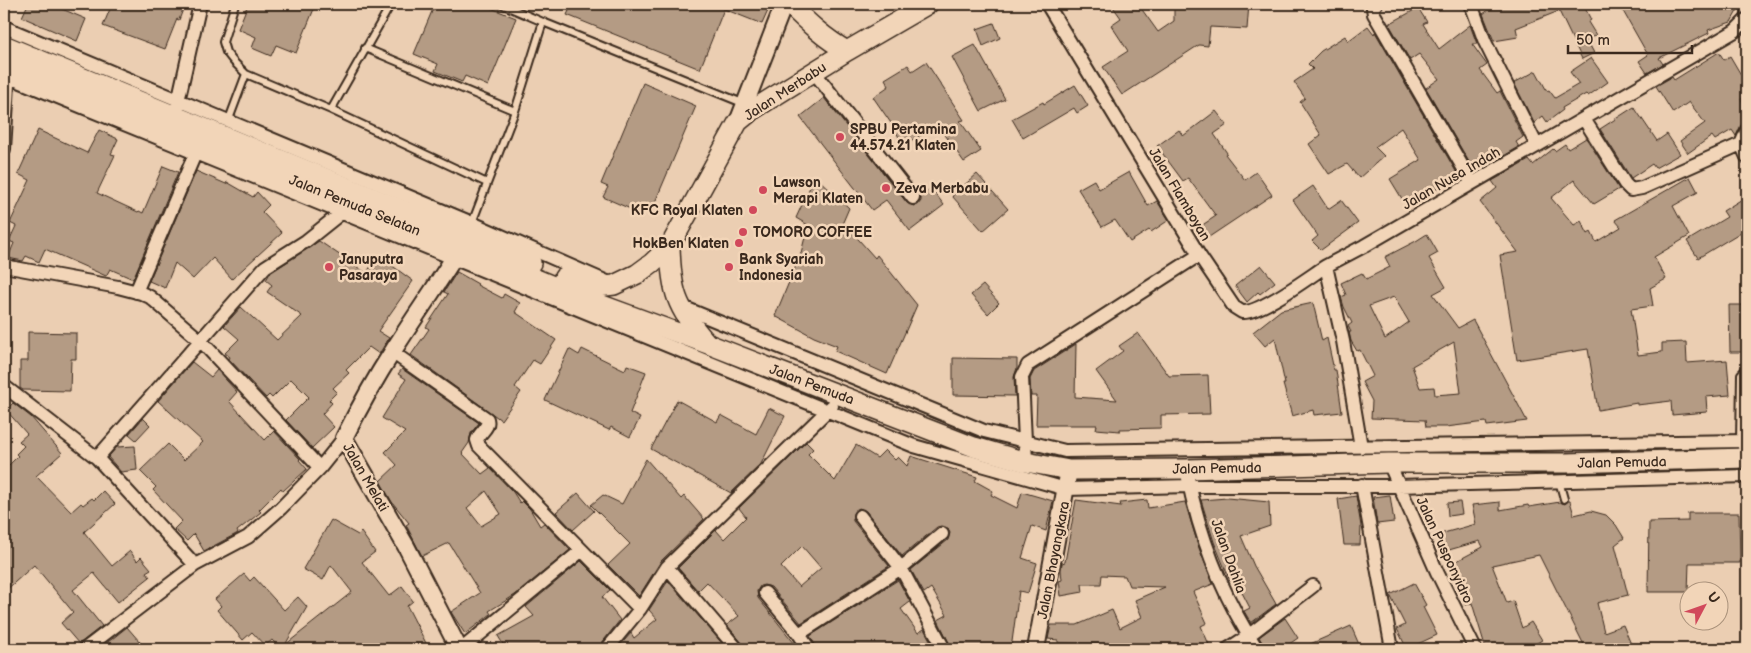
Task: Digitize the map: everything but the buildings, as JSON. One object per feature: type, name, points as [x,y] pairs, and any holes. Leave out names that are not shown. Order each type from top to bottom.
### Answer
[{"type":"main road","points":[[789,4],[815,30],[832,43],[848,51]]},
{"type":"main road","name":"Jalan Merbabu","points":[[670,246],[738,122],[754,109],[928,4]]},
{"type":"main road","name":"Jalan Pemuda Selatan","points":[[7,62],[174,115],[464,241],[580,297],[708,344]]},
{"type":"main road","name":"Jalan Pemuda Selatan","points":[[464,241],[582,285],[598,287],[614,285]]},
{"type":"main road","points":[[614,285],[637,274],[670,246]]},
{"type":"main road","points":[[670,246],[670,272],[680,306],[686,318],[708,344]]},
{"type":"main road","name":"Jalan Pemuda","points":[[708,344],[974,447],[1026,462],[1070,470],[1188,477],[1324,456],[1389,462],[1571,463],[1745,455]]},
{"type":"street","points":[[174,115],[200,4]]},
{"type":"street","points":[[738,122],[784,4]]},
{"type":"street","name":"Jalan Flamboyan","points":[[1047,4],[1199,255],[1234,307],[1246,312],[1255,310],[1291,290],[1326,266]]},
{"type":"street","points":[[1376,4],[1373,8],[1374,14],[1472,183]]},
{"type":"street","points":[[1471,4],[1485,42],[1537,146]]},
{"type":"street","name":"Jalan Nusa Indah","points":[[1326,266],[1584,119],[1747,22]]},
{"type":"street","points":[[4,27],[174,115],[464,241],[828,411],[914,446],[1066,489],[1188,477],[1398,486],[1559,481],[1745,455]]},
{"type":"street","points":[[4,149],[7,62],[195,154],[341,213],[464,241],[614,285]]},
{"type":"street","points":[[814,72],[913,198]]},
{"type":"street","points":[[1584,119],[1624,184],[1631,190],[1642,188],[1740,144],[1747,130]]},
{"type":"street","points":[[1740,144],[1747,157]]},
{"type":"street","points":[[136,292],[195,154]]},
{"type":"street","points":[[97,458],[264,267],[306,241],[341,213]]},
{"type":"street","name":"Jalan Melati","points":[[461,649],[406,546],[344,438],[392,352],[464,241]]},
{"type":"street","points":[[1026,462],[1022,377],[1028,365],[1199,255]]},
{"type":"street","points":[[4,266],[136,292],[150,297],[201,341],[320,468]]},
{"type":"street","points":[[1326,266],[1343,341],[1361,447]]},
{"type":"street","points":[[680,306],[984,431],[1065,451],[1324,456],[1361,447],[1570,444],[1745,455]]},
{"type":"street","points":[[392,352],[487,419],[487,426],[478,436],[477,440],[480,446],[640,609]]},
{"type":"street","points":[[4,386],[97,458],[195,565]]},
{"type":"street","points":[[606,649],[640,609],[668,567],[843,396]]},
{"type":"street","points":[[85,649],[195,565],[248,537],[281,508],[320,468],[344,438]]},
{"type":"street","points":[[1570,444],[1571,463]]},
{"type":"street","name":"Jalan Pusponyidro","points":[[1389,462],[1437,572],[1475,649]]},
{"type":"street","name":"Jalan Bhayangkara","points":[[1036,649],[1070,470]]},
{"type":"street","name":"Jalan Dahlia","points":[[1188,477],[1208,550],[1231,605],[1256,649]]},
{"type":"street","points":[[1362,485],[1392,649]]},
{"type":"street","points":[[860,516],[901,568],[944,649]]},
{"type":"street","points":[[799,634],[901,568],[942,534]]},
{"type":"street","points":[[461,649],[582,550]]},
{"type":"street","points":[[668,567],[737,649]]},
{"type":"street","points":[[1228,649],[1313,586]]},
{"type":"street","points":[[765,593],[809,649]]},
{"type":"lane","points":[[234,4],[222,42],[229,57],[246,74],[331,110],[487,184]]},
{"type":"lane","points":[[331,110],[391,4]]},
{"type":"lane","points":[[501,4],[745,104]]},
{"type":"lane","points":[[464,241],[515,111],[543,22]]},
{"type":"lane","points":[[365,48],[515,111]]},
{"type":"lane","points":[[223,135],[246,74]]},
{"type":"lane","points":[[1745,455],[1741,374],[1747,368]]},
{"type":"lane","points":[[1559,481],[1564,499]]},
{"type":"place","name":"SPBU Pertamina 44.574.21 Klaten","points":[[840,137]]},
{"type":"place","name":"Zeva Merbabu","points":[[886,188]]},
{"type":"place","name":"Lawson Merapi Klaten","points":[[763,190]]},
{"type":"place","name":"KFC Royal Klaten","points":[[753,210]]},
{"type":"place","name":"TOMORO COFFEE","points":[[743,232]]},
{"type":"place","name":"HokBen Klaten","points":[[739,243]]},
{"type":"place","name":"Januputra Pasaraya","points":[[329,267]]},
{"type":"place","name":"Bank Syariah Indonesia","points":[[729,267]]}]
